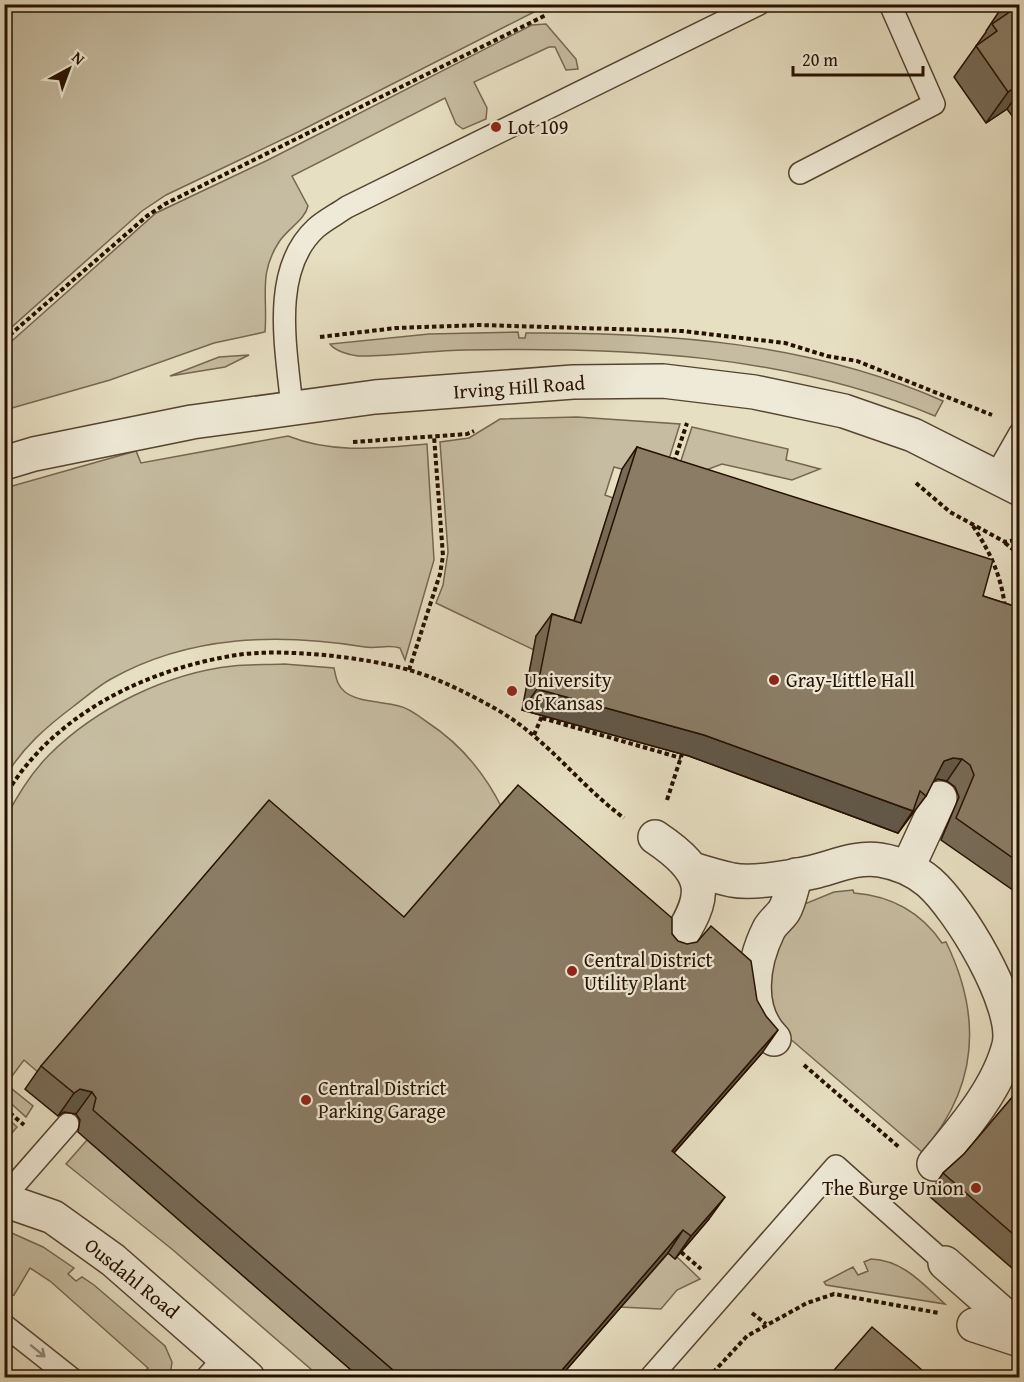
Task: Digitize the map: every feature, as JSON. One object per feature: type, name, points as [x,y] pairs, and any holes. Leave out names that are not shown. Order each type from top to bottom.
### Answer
[{"type":"street","name":"Irving Hill Road","points":[[4,463],[34,454],[192,422],[375,397],[561,383],[663,381],[754,392],[844,411],[913,435],[1008,482]]},
{"type":"street","points":[[908,867],[940,798]]},
{"type":"street","points":[[655,837],[678,853],[692,869],[700,890],[696,911],[673,948]]},
{"type":"street","points":[[692,869],[734,881],[796,875],[849,862],[878,859],[908,867],[928,881],[955,909],[1008,990],[1009,1015],[1014,1038],[990,1086],[958,1135],[934,1164]]},
{"type":"street","points":[[774,1039],[767,1032],[758,1013],[755,970],[758,952],[771,927],[784,910],[796,875]]},
{"type":"street","points":[[696,911],[744,880]]},
{"type":"street","name":"Ousdahl Road","points":[[4,1198],[53,1217],[113,1260],[226,1371]]},
{"type":"street","points":[[945,1263],[1020,1329]]},
{"type":"street","points":[[974,1325],[1020,1340]]},
{"type":"lane","points":[[292,408],[286,340],[287,280],[300,247],[316,227],[347,207],[759,4]]},
{"type":"lane","points":[[800,173],[934,104],[890,4]]},
{"type":"lane","points":[[1008,482],[1020,433]]},
{"type":"lane","points":[[4,1198],[68,1124]]},
{"type":"lane","points":[[650,1377],[836,1167],[945,1263]]},
{"type":"lane","points":[[4,1325],[71,1377]]},
{"type":"path","points":[[4,340],[112,245],[165,204],[546,15]]},
{"type":"path","points":[[679,418],[694,420]]},
{"type":"path","points":[[671,472],[688,419]]},
{"type":"path","points":[[347,443],[467,434],[476,430]]},
{"type":"path","points":[[409,670],[440,574],[443,556],[434,436]]},
{"type":"path","points":[[914,481],[950,512],[1005,542],[1020,555]]},
{"type":"path","points":[[972,524],[994,561],[1002,581],[1006,617]]},
{"type":"path","points":[[1005,542],[1020,539]]},
{"type":"path","points":[[4,798],[36,755],[74,720],[138,683],[182,667],[238,654],[291,654],[343,658],[409,670],[498,710],[548,746],[612,809],[655,837],[682,756],[542,716],[534,735]]},
{"type":"path","points":[[774,1039],[927,1172],[934,1164]]},
{"type":"path","points":[[681,1252],[704,1271]]},
{"type":"path","points":[[708,1377],[747,1336],[765,1324],[834,1294],[949,1315],[974,1325]]},
{"type":"path","points":[[756,1316],[765,1324]]},
{"type":"shaded area","points":[[5,5],[527,5],[534,12],[298,132],[166,195],[142,211],[5,333]]},
{"type":"shaded area","points":[[546,24],[576,59],[578,69],[566,70],[555,47],[549,47],[474,82],[487,108],[486,119],[463,129],[456,124],[445,98],[292,176],[308,206],[303,216],[279,242],[268,265],[265,286],[265,332],[214,343],[110,380],[5,410],[5,347],[156,213],[268,160],[532,25]]},
{"type":"shaded area","points":[[518,332],[519,338],[525,338],[526,333],[579,333],[685,339],[738,345],[842,366],[893,381],[943,401],[935,416],[879,395],[822,379],[764,367],[646,353],[527,349],[454,350],[358,356],[335,349],[330,344],[429,334]]},
{"type":"shaded area","points":[[249,355],[225,367],[170,376],[219,357]]},
{"type":"shaded area","points":[[577,417],[680,424],[669,459],[646,476],[614,467],[605,495],[613,498],[566,645],[536,636],[534,650],[436,603],[443,585],[448,552],[440,442],[469,438],[500,419]]},
{"type":"shaded area","points":[[692,427],[788,449],[786,460],[820,469],[792,480],[722,464],[674,482]]},
{"type":"shaded area","points":[[288,436],[322,445],[356,448],[427,444],[434,560],[405,660],[400,648],[395,647],[267,639],[235,641],[171,653],[141,664],[97,688],[36,738],[19,756],[5,777],[5,488],[136,451],[141,463]]},
{"type":"shaded area","points":[[284,664],[334,668],[340,687],[351,696],[399,706],[414,713],[461,749],[487,782],[502,808],[388,940],[39,1073],[24,1060],[6,1084],[33,1106],[26,1117],[5,1098],[5,819],[14,802],[49,755],[88,722],[110,708],[183,676],[239,665]]},
{"type":"shaded area","points":[[853,890],[854,893],[893,902],[915,914],[942,943],[946,942],[958,970],[966,998],[969,1052],[964,1077],[955,1103],[941,1128],[922,1152],[781,1031],[785,1026],[764,1007],[761,970],[802,905],[834,892]]},
{"type":"shaded area","points":[[5,1116],[17,1127],[5,1141]]},
{"type":"shaded area","points":[[87,1140],[360,1377],[320,1377],[173,1250],[66,1164]]},
{"type":"shaded area","points":[[5,1230],[43,1247],[74,1268],[68,1274],[76,1281],[82,1277],[94,1285],[165,1346],[172,1362],[170,1377],[140,1377],[148,1368],[50,1281],[30,1268],[14,1295],[5,1297]]},
{"type":"shaded area","points":[[668,1253],[675,1259],[677,1257],[700,1279],[677,1290],[661,1309],[620,1307]]},
{"type":"shaded area","points":[[871,1259],[882,1260],[903,1268],[945,1304],[826,1285],[824,1282],[853,1267],[858,1275],[868,1271],[864,1262]]},
{"type":"building","points":[[1011,4],[1020,4],[1020,84],[1008,92],[976,46],[997,31],[992,24],[1014,9]]},
{"type":"building","name":"Gray-Little Hall","points":[[637,447],[993,560],[983,596],[1020,608],[1020,863],[956,818],[974,775],[970,765],[962,759],[953,758],[944,761],[926,796],[920,791],[913,811],[704,735],[537,689],[552,614],[581,623]]},
{"type":"building","name":"Central District Parking Garage","points":[[518,785],[672,918],[672,934],[678,941],[687,944],[697,942],[711,926],[751,961],[757,1000],[766,1016],[778,1030],[672,1151],[725,1197],[691,1236],[683,1230],[556,1377],[401,1377],[93,1110],[96,1098],[92,1092],[80,1089],[74,1093],[41,1066],[269,800],[404,917]]},
{"type":"building","name":"The Burge Union","points":[[1020,1088],[1020,1240],[943,1173],[964,1154]]},
{"type":"building","points":[[872,1327],[930,1377],[828,1377]]},
{"type":"place","name":"Lot 109","points":[[496,127]]},
{"type":"place","name":"Gray-Little Hall","points":[[774,680]]},
{"type":"place","name":"University of Kansas","points":[[512,691]]},
{"type":"place","name":"Central District Utility Plant","points":[[572,971]]},
{"type":"place","name":"Central District Parking Garage","points":[[306,1100]]},
{"type":"place","name":"The Burge Union","points":[[976,1188]]}]
